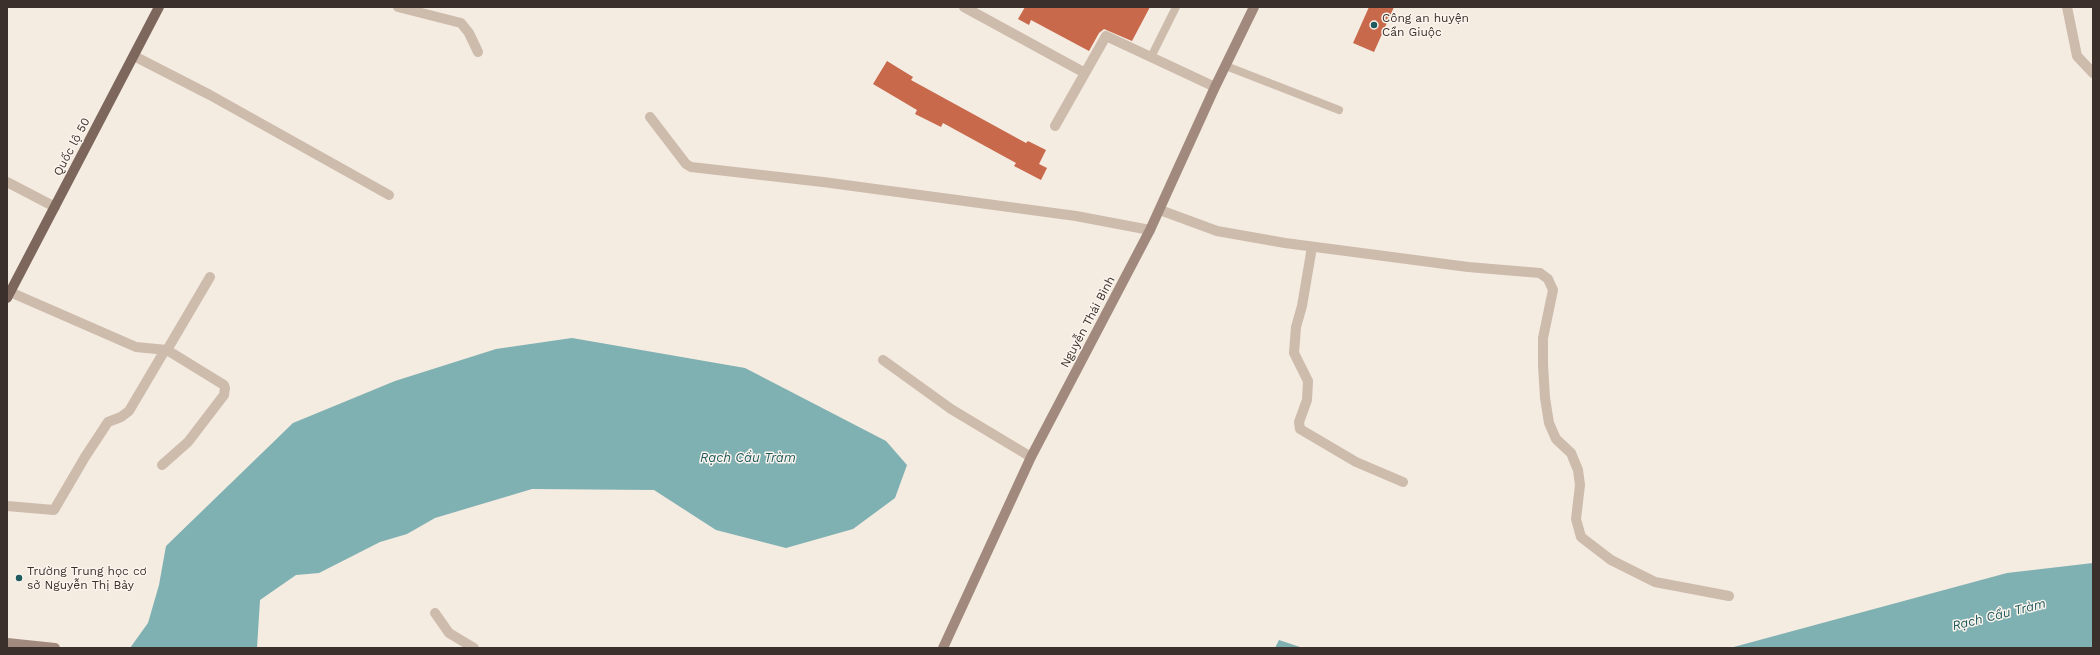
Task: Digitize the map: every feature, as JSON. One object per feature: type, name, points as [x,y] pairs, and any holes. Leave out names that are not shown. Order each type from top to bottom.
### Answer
[{"type":"main road","name":"Quốc lộ 50","points":[[9,295],[159,7]]},
{"type":"street","points":[[398,7],[461,23],[470,33],[478,52]]},
{"type":"street","points":[[964,7],[1085,73]]},
{"type":"street","name":"Nguyễn Thái Bình","points":[[945,647],[1031,457],[1160,210],[1215,87],[1254,7]]},
{"type":"street","points":[[2067,7],[2078,56],[2093,74]]},
{"type":"street","points":[[1055,126],[1106,36],[1215,87]]},
{"type":"street","points":[[134,56],[210,95],[389,194]]},
{"type":"street","points":[[650,117],[686,164],[691,167],[831,183],[1068,215],[1150,230]]},
{"type":"street","points":[[7,182],[55,207]]},
{"type":"street","points":[[1160,210],[1217,231],[1312,247],[1468,267],[1540,273],[1548,279],[1553,290],[1543,338],[1545,398],[1549,423],[1556,439],[1575,458],[1580,485],[1576,520],[1581,537],[1611,560],[1655,582],[1729,596]]},
{"type":"street","points":[[1312,247],[1302,306],[1296,327],[1294,353],[1308,380],[1307,400],[1299,422],[1300,429],[1356,462],[1403,482]]},
{"type":"street","points":[[7,506],[54,510],[85,457],[108,422],[121,417],[129,411],[210,277]]},
{"type":"street","points":[[9,295],[136,347],[166,350],[224,385],[224,395],[188,442],[162,465]]},
{"type":"street","points":[[883,360],[951,409],[1031,457]]},
{"type":"street","points":[[435,613],[449,633],[474,648]]},
{"type":"street","points":[[7,643],[55,648]]},
{"type":"lane","points":[[1151,57],[1176,7]]},
{"type":"lane","points":[[1226,66],[1339,110]]},
{"type":"water","name":"Rạch Cầu Tràm","points":[[572,338],[745,368],[886,441],[907,465],[895,498],[853,529],[786,548],[716,530],[654,490],[532,489],[435,518],[407,534],[380,542],[319,573],[296,575],[260,600],[257,648],[130,648],[148,623],[159,585],[166,546],[293,423],[395,381],[496,349]]},
{"type":"water","name":"Rạch Cầu Tràm","points":[[2093,563],[2093,648],[1730,648],[2007,573]]},
{"type":"water","points":[[1279,640],[1303,648],[1275,648]]},
{"type":"building","points":[[1025,7],[1150,7],[1132,41],[1104,29],[1099,33],[1089,51],[1031,20],[1029,25],[1018,19]]},
{"type":"building","name":"Công an huyện Cần Giuộc","points":[[1369,7],[1394,7],[1374,52],[1353,43]]},
{"type":"building","points":[[887,61],[913,77],[911,80],[1026,143],[1028,141],[1046,150],[1039,164],[1047,168],[1041,180],[1014,166],[1016,163],[943,123],[941,127],[915,114],[917,110],[873,84]]},
{"type":"place","name":"Công an huyện Cần Giuộc","points":[[1374,25]]},
{"type":"place","name":"Trường Trung học cơ sở Nguyễn Thị Bảy","points":[[19,578]]}]
